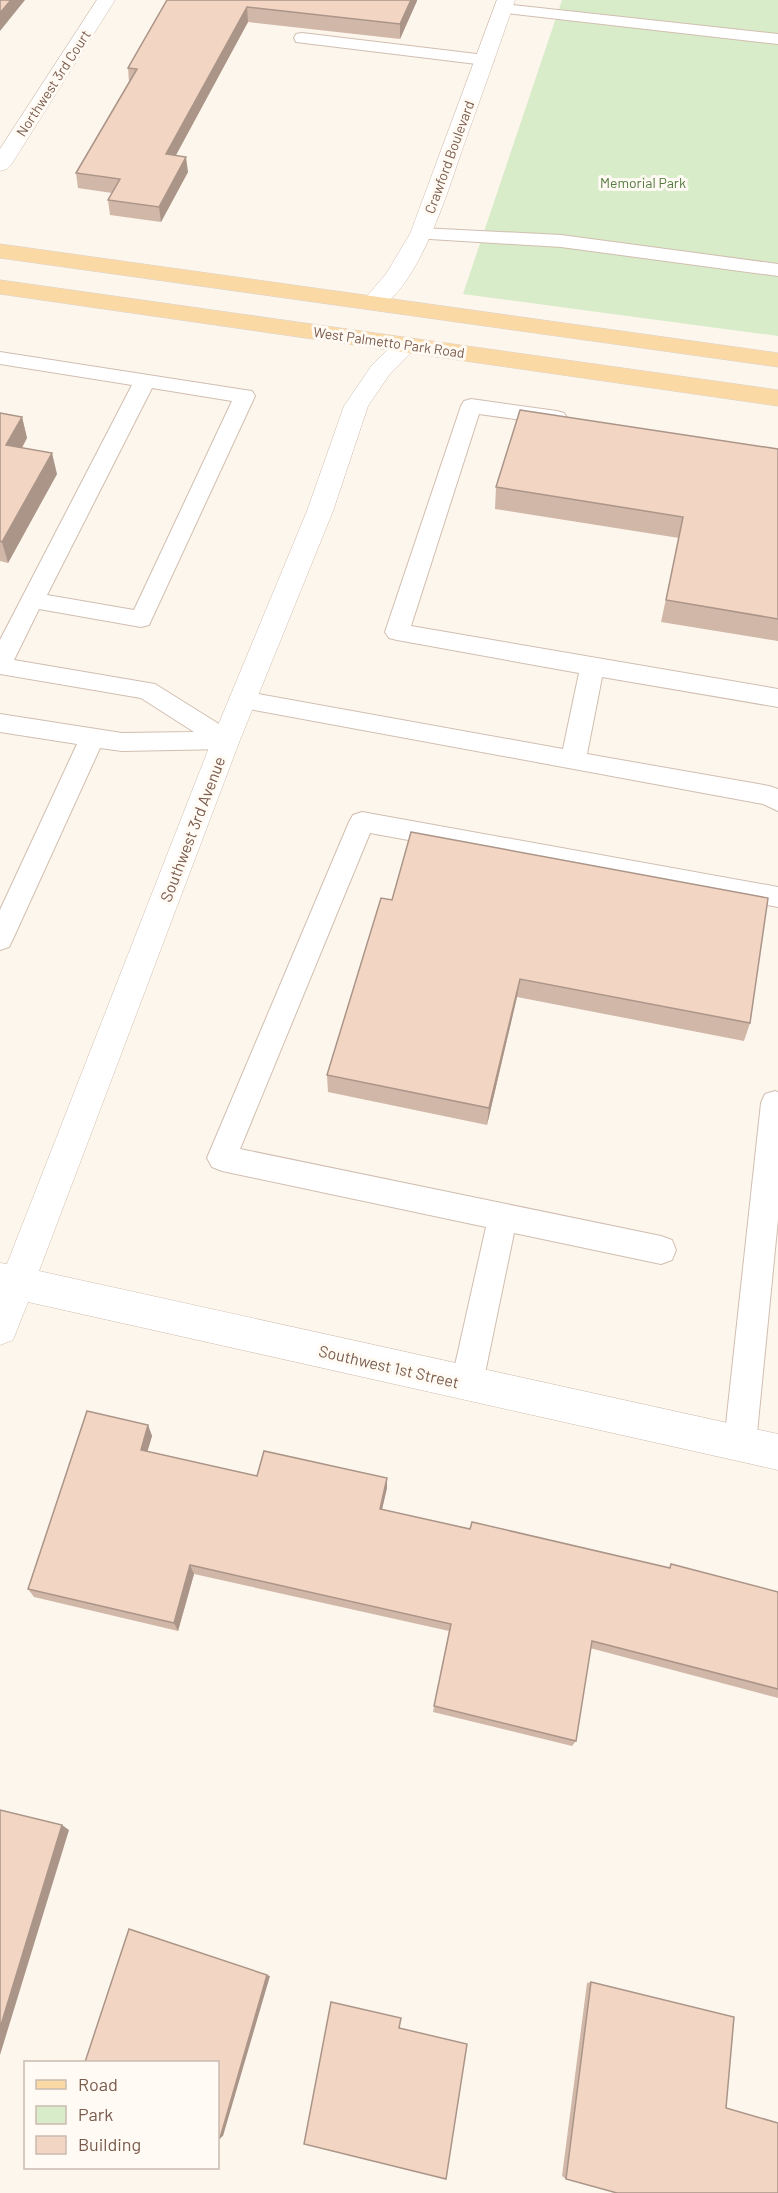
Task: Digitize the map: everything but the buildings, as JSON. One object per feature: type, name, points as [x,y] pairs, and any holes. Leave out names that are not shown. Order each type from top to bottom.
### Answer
[{"type":"main road","points":[[0,251],[778,360]]},
{"type":"main road","name":"West Palmetto Park Road","points":[[0,287],[778,398]]},
{"type":"main road","points":[[230,319],[339,314],[372,303]]},
{"type":"main road","points":[[406,345],[436,333],[519,324]]},
{"type":"street","name":"Northwest 3rd Court","points":[[0,165],[6,146],[106,0]]},
{"type":"street","name":"Crawford Boulevard","points":[[372,303],[385,292],[403,268],[421,234],[505,5]]},
{"type":"street","name":"Southwest 3rd Avenue","points":[[0,1328],[9,1281],[320,511],[356,406],[380,370],[406,345]]},
{"type":"street","name":"Southwest 1st Street","points":[[9,1281],[778,1452]]},
{"type":"lane","points":[[593,19],[599,0]]},
{"type":"lane","points":[[505,5],[593,19],[778,39]]},
{"type":"lane","points":[[302,38],[484,60]]},
{"type":"lane","points":[[421,234],[561,241],[778,270]]},
{"type":"lane","points":[[0,358],[245,396],[141,619],[31,600]]},
{"type":"lane","points":[[145,381],[0,664],[147,690],[226,740]]},
{"type":"lane","points":[[577,421],[471,406],[397,632],[778,698]]},
{"type":"lane","points":[[573,761],[592,667]]},
{"type":"lane","points":[[242,700],[768,796],[778,801]]},
{"type":"lane","points":[[0,723],[122,742],[226,740]]},
{"type":"lane","points":[[0,939],[93,737]]},
{"type":"lane","points":[[661,1250],[222,1158],[362,822],[778,897]]},
{"type":"lane","points":[[740,1443],[767,1287],[775,1102]]},
{"type":"lane","points":[[466,1383],[503,1216]]},
{"type":"green space","name":"Memorial Park","points":[[562,0],[778,0],[778,336],[463,294]]}]
